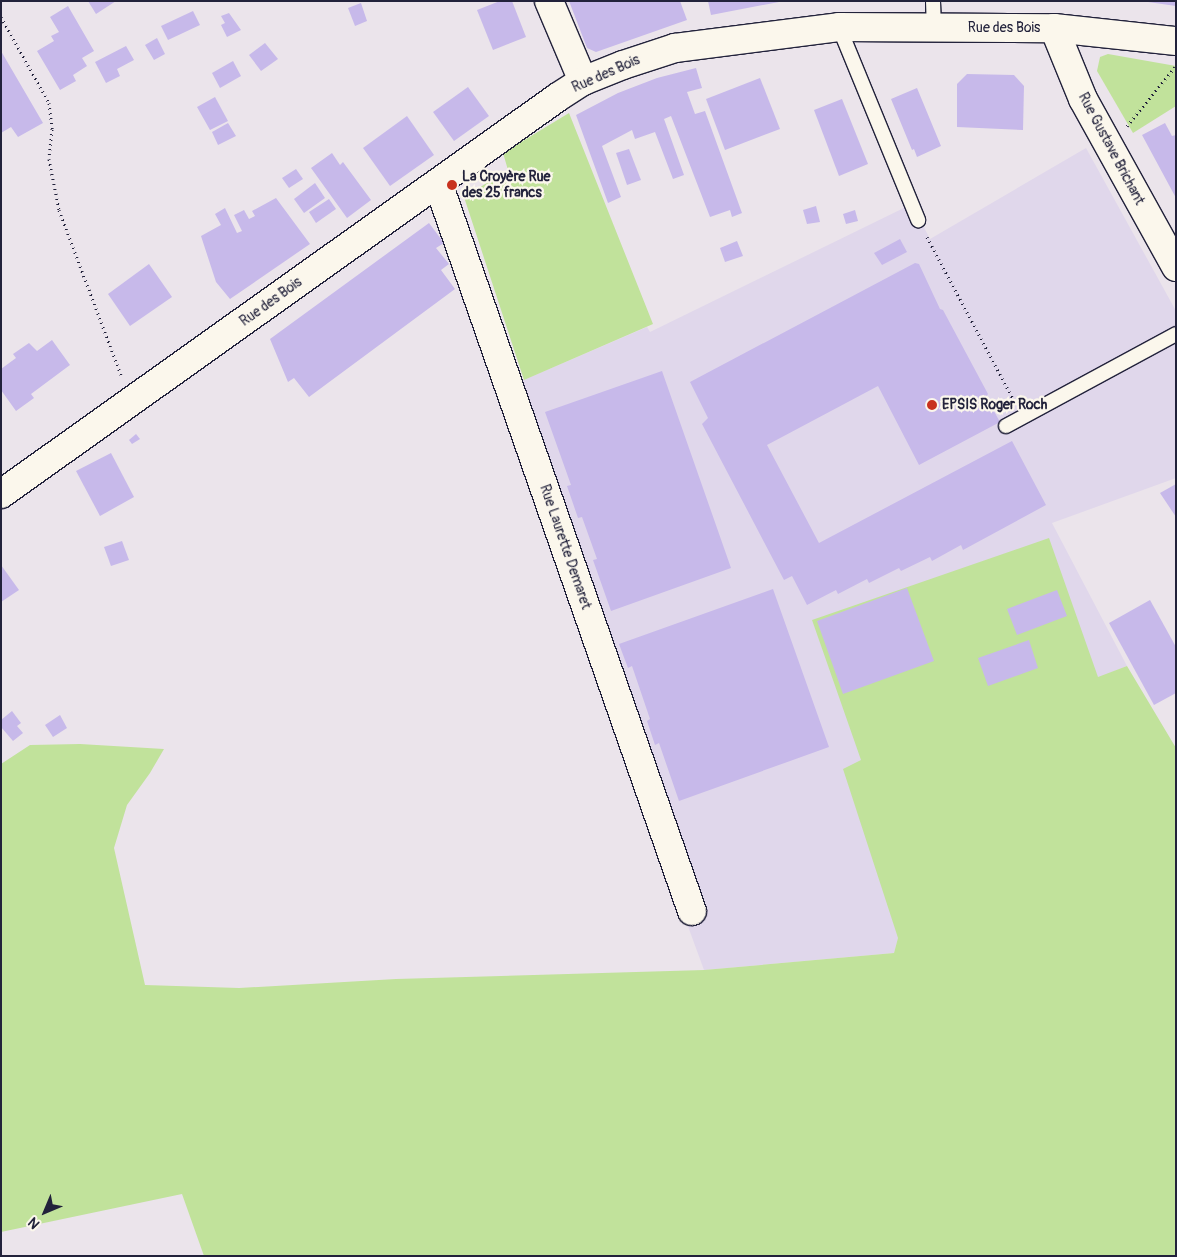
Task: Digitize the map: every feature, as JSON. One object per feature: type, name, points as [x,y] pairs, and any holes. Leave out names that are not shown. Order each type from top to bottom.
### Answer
[{"type":"street","points":[[549,1],[583,81]]},
{"type":"street","name":"Rue des Bois","points":[[1,494],[583,81],[649,55],[675,48],[933,14],[1176,41]]},
{"type":"street","name":"Rue Gustave Brichant","points":[[1054,28],[1083,98],[1176,267]]},
{"type":"street","name":"Rue Laurette Demaret","points":[[438,183],[692,912]]},
{"type":"lane","points":[[839,27],[918,220]]},
{"type":"lane","points":[[1006,426],[1176,334]]},
{"type":"path","points":[[1,17],[49,103],[52,129],[49,159],[58,210],[131,402]]},
{"type":"path","points":[[1110,148],[1176,66]]},
{"type":"path","points":[[918,220],[1023,417]]},
{"type":"shaded area","points":[[1086,148],[1176,311],[1176,478],[1052,523],[1127,666],[1098,678],[898,939],[894,953],[704,970],[682,910],[519,382],[647,327],[650,332],[912,204],[930,239]]},
{"type":"green space","points":[[1108,54],[1176,66],[1176,106],[1133,133],[1097,71],[1100,57]]},
{"type":"green space","points":[[569,113],[653,324],[524,380],[464,197],[508,170],[503,153]]},
{"type":"green space","points":[[1049,538],[1098,677],[1127,666],[1176,748],[1176,1256],[204,1256],[182,1194],[1,1232],[1,764],[30,745],[80,744],[164,749],[150,773],[127,805],[114,848],[145,985],[239,988],[396,979],[704,970],[894,953],[898,938],[843,769],[861,760],[812,620]]},
{"type":"building","points":[[88,1],[116,1],[96,14]]},
{"type":"building","points":[[500,1],[512,1],[526,37],[493,50],[477,10]]},
{"type":"building","points":[[569,1],[680,1],[687,20],[596,52],[587,48]]},
{"type":"building","points":[[708,1],[778,1],[779,2],[711,15]]},
{"type":"building","points":[[1176,1],[1176,6],[1148,2]]},
{"type":"building","points":[[361,3],[367,21],[355,26],[348,8]]},
{"type":"building","points":[[68,6],[94,51],[82,58],[87,66],[73,75],[76,81],[60,90],[37,51],[54,41],[51,36],[59,32],[50,17]]},
{"type":"building","points":[[193,11],[200,25],[168,40],[161,26]]},
{"type":"building","points":[[229,13],[241,30],[227,37],[221,25],[225,23],[221,16]]},
{"type":"building","points":[[157,38],[165,54],[154,60],[145,45]]},
{"type":"building","points":[[265,43],[278,59],[261,71],[249,55]]},
{"type":"building","points":[[126,46],[134,60],[117,69],[120,76],[106,83],[95,62]]},
{"type":"building","points":[[1,51],[43,123],[18,137],[11,127],[1,133]]},
{"type":"building","points":[[233,61],[241,76],[220,88],[212,73]]},
{"type":"building","points":[[696,68],[702,88],[687,92],[695,114],[705,111],[742,213],[732,217],[730,210],[710,217],[671,116],[664,119],[684,175],[673,179],[655,132],[635,139],[632,130],[602,146],[621,197],[608,203],[576,115],[618,93],[657,78]]},
{"type":"building","points":[[967,74],[1014,75],[1024,86],[1023,130],[957,127],[957,84]]},
{"type":"building","points":[[760,78],[780,129],[725,150],[706,99]]},
{"type":"building","points":[[468,87],[489,116],[454,141],[433,112]]},
{"type":"building","points":[[917,88],[941,146],[917,157],[914,149],[912,150],[891,99]]},
{"type":"building","points":[[215,97],[228,121],[210,130],[197,107]]},
{"type":"building","points":[[842,99],[868,164],[839,176],[814,110]]},
{"type":"building","points":[[407,116],[434,155],[390,186],[363,148]]},
{"type":"building","points":[[228,123],[236,136],[218,145],[212,132]]},
{"type":"building","points":[[1165,123],[1172,136],[1176,135],[1176,198],[1142,135]]},
{"type":"building","points":[[629,149],[641,180],[627,185],[616,153]]},
{"type":"building","points":[[332,153],[340,165],[343,162],[371,200],[347,218],[311,168]]},
{"type":"building","points":[[296,169],[303,179],[289,188],[282,178]]},
{"type":"building","points":[[315,183],[325,198],[304,213],[294,199]]},
{"type":"building","points":[[276,198],[310,244],[230,299],[216,282],[201,236],[221,225],[215,214],[225,208],[237,233],[242,231],[234,215],[244,210],[249,219],[255,216],[252,211]]},
{"type":"building","points":[[329,199],[336,209],[316,223],[309,212]]},
{"type":"building","points":[[816,206],[820,222],[807,224],[803,210]]},
{"type":"building","points":[[855,210],[858,221],[846,224],[843,214]]},
{"type":"building","points":[[429,223],[444,243],[436,248],[449,264],[441,270],[455,289],[309,397],[294,378],[288,382],[270,339]]},
{"type":"building","points":[[900,239],[907,252],[882,265],[874,253]]},
{"type":"building","points":[[737,241],[743,256],[725,262],[720,248]]},
{"type":"building","points":[[915,263],[919,264],[940,309],[943,310],[988,394],[986,397],[1000,422],[919,465],[878,386],[767,445],[819,543],[1012,441],[1046,505],[963,550],[961,545],[932,561],[930,557],[901,571],[899,568],[869,583],[867,579],[838,594],[836,590],[807,605],[792,576],[784,580],[702,424],[708,418],[690,382]]},
{"type":"building","points":[[149,264],[172,297],[130,326],[108,294]]},
{"type":"building","points":[[52,340],[70,365],[31,394],[34,398],[16,411],[1,390],[1,369],[16,358],[13,354],[29,343],[37,351]]},
{"type":"building","points":[[662,371],[731,568],[611,611],[593,560],[597,559],[582,517],[578,518],[567,486],[571,485],[545,412]]},
{"type":"building","points":[[136,434],[140,439],[132,444],[129,440]]},
{"type":"building","points":[[111,453],[134,497],[100,516],[76,471]]},
{"type":"building","points":[[1176,484],[1176,517],[1160,493]]},
{"type":"building","points":[[122,541],[129,560],[111,566],[104,547]]},
{"type":"building","points":[[1,565],[19,590],[1,602]]},
{"type":"building","points":[[907,588],[934,661],[843,694],[817,621]]},
{"type":"building","points":[[773,589],[829,747],[679,801],[659,743],[655,745],[647,721],[650,719],[632,666],[628,668],[619,644]]},
{"type":"building","points":[[1057,590],[1067,616],[1017,635],[1007,609]]},
{"type":"building","points":[[1150,600],[1176,647],[1176,693],[1154,705],[1109,623]]},
{"type":"building","points":[[1029,640],[1038,668],[988,686],[978,658]]},
{"type":"building","points":[[12,711],[21,723],[17,726],[23,733],[13,741],[1,727],[1,720]]},
{"type":"building","points":[[60,715],[67,728],[53,737],[45,725]]},
{"type":"place","name":"La Croyère Rue des 25 francs","points":[[452,185]]},
{"type":"place","name":"EPSIS Roger Roch","points":[[932,405]]}]
